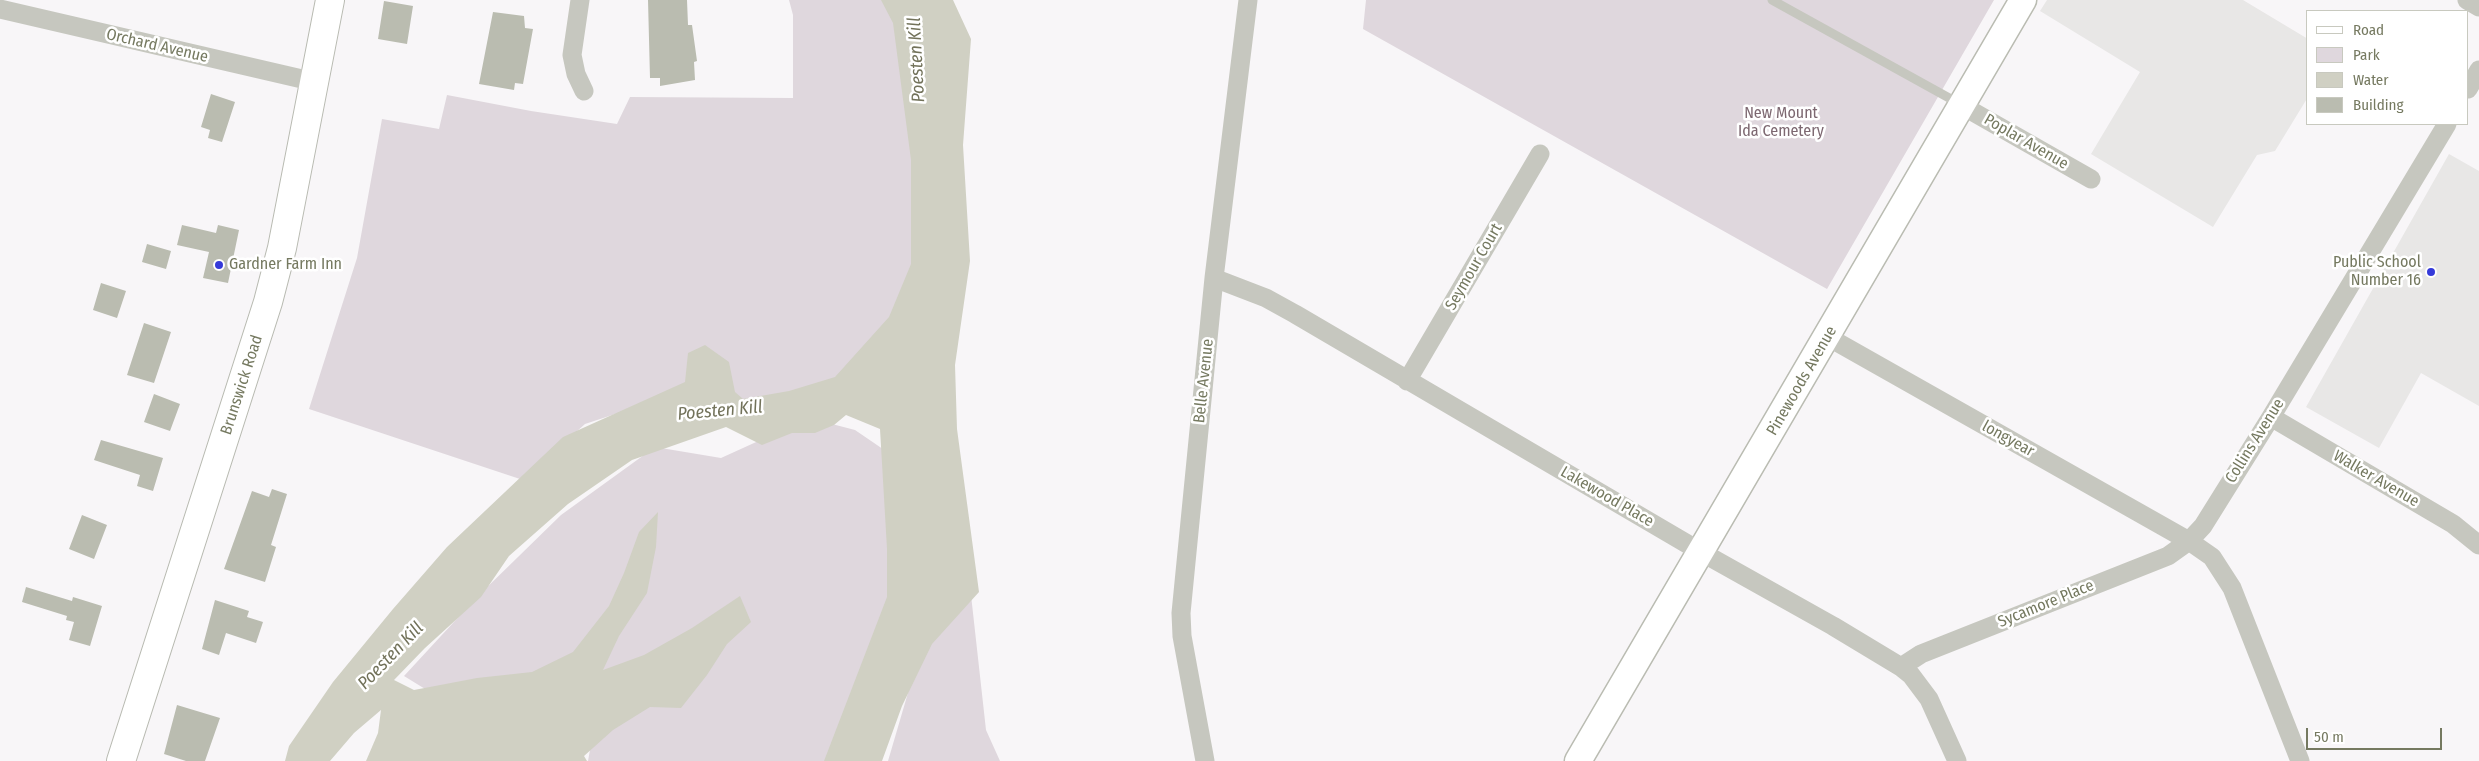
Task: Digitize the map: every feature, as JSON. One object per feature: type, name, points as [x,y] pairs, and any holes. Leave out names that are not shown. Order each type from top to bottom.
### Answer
[{"type":"main road","name":"Brunswick Road","points":[[121,761],[268,302],[282,248],[330,0]]},
{"type":"street","points":[[580,0],[572,55],[576,74],[584,91]]},
{"type":"street","name":"Belle Avenue","points":[[1205,761],[1182,636],[1181,614],[1214,278],[1248,0]]},
{"type":"street","name":"Pinewoods Avenue","points":[[1578,761],[1828,337],[2023,0]]},
{"type":"street","points":[[2467,0],[2479,7]]},
{"type":"street","name":"Orchard Avenue","points":[[0,9],[315,82]]},
{"type":"street","points":[[2469,86],[2479,70]]},
{"type":"street","name":"Poplar Avenue","points":[[1961,105],[2092,179]]},
{"type":"street","name":"Collins Avenue","points":[[2189,541],[2203,526],[2271,417],[2446,125]]},
{"type":"street","name":"Seymour Court","points":[[1407,381],[1540,154]]},
{"type":"street","name":"Lakewood Place","points":[[1214,278],[1266,298],[1295,314],[1700,552],[1834,626],[1901,667],[1911,675],[1929,699],[1957,761]]},
{"type":"street","name":"longyear","points":[[1828,337],[2189,541]]},
{"type":"street","name":"Walker Avenue","points":[[2271,417],[2453,524],[2479,545]]},
{"type":"street","points":[[2189,541],[2212,556],[2232,588],[2300,761]]},
{"type":"street","name":"Sycamore Place","points":[[1901,667],[1921,654],[2168,556],[2189,541]]},
{"type":"lane","points":[[1772,0],[1961,105]]},
{"type":"shaded area","points":[[2047,0],[2243,0],[2306,38],[2306,100],[2275,151],[2257,155],[2213,227],[2091,154],[2140,72],[2040,11]]},
{"type":"shaded area","name":"Public School Number 16","points":[[2449,154],[2479,171],[2479,406],[2421,373],[2379,448],[2306,407]]},
{"type":"green space","points":[[789,0],[886,0],[899,32],[917,149],[915,263],[895,321],[839,382],[743,403],[685,391],[585,424],[523,480],[309,409],[357,258],[382,119],[439,129],[447,95],[531,111],[617,124],[630,97],[793,98],[793,15]]},
{"type":"green space","name":"New Mount Ida Cemetery","points":[[1366,0],[1994,0],[1827,289],[1363,29]]},
{"type":"green space","points":[[809,418],[855,430],[918,473],[912,568],[832,761],[588,761],[604,673],[430,692],[404,676],[477,597],[561,515],[655,447],[721,458]]},
{"type":"green space","points":[[959,487],[986,730],[1000,761],[888,761],[927,628]]},
{"type":"water","name":"Poesten Kill","points":[[881,0],[953,0],[971,39],[963,145],[970,261],[955,365],[957,429],[979,592],[932,644],[902,706],[882,761],[824,761],[887,597],[887,549],[880,429],[846,415],[834,425],[815,433],[792,433],[762,445],[726,427],[632,460],[568,504],[509,556],[481,597],[425,648],[394,680],[414,690],[477,678],[532,672],[573,652],[609,606],[624,573],[639,532],[658,512],[656,547],[647,593],[619,636],[603,670],[644,655],[692,628],[740,596],[751,622],[727,644],[707,675],[681,708],[650,707],[613,730],[584,756],[587,761],[366,761],[378,733],[381,710],[354,733],[330,761],[285,761],[289,746],[333,682],[393,609],[447,547],[563,437],[685,382],[688,353],[705,345],[729,362],[735,392],[743,399],[789,391],[835,377],[889,317],[911,264],[911,160],[893,23]]},
{"type":"building","points":[[648,0],[687,0],[688,25],[692,25],[697,61],[694,62],[695,80],[660,86],[660,78],[650,78]]},
{"type":"building","points":[[384,1],[413,6],[407,44],[378,39]]},
{"type":"building","points":[[493,12],[524,16],[525,28],[533,29],[523,84],[515,83],[514,90],[479,84]]},
{"type":"building","points":[[211,94],[235,102],[222,142],[208,138],[210,130],[201,127]]},
{"type":"building","name":"Gardner Farm Inn","points":[[182,225],[216,233],[218,225],[239,230],[228,283],[203,278],[209,252],[177,245]]},
{"type":"building","points":[[147,244],[171,251],[166,269],[142,262]]},
{"type":"building","points":[[101,283],[126,291],[117,318],[93,310]]},
{"type":"building","points":[[144,323],[171,332],[154,383],[127,375]]},
{"type":"building","points":[[154,394],[180,404],[170,431],[144,422]]},
{"type":"building","points":[[101,440],[163,458],[153,491],[137,486],[140,475],[94,460]]},
{"type":"building","points":[[272,489],[287,494],[271,545],[276,547],[265,582],[224,569],[252,491],[269,497]]},
{"type":"building","points":[[82,515],[107,525],[94,559],[69,549]]},
{"type":"building","points":[[26,587],[72,601],[73,597],[102,606],[90,646],[69,640],[74,622],[66,620],[67,616],[22,602]]},
{"type":"building","points":[[215,600],[249,611],[247,617],[263,622],[256,643],[226,633],[219,655],[202,649]]},
{"type":"building","points":[[177,705],[220,718],[205,761],[186,761],[164,754]]},
{"type":"place","name":"Gardner Farm Inn","points":[[219,265]]},
{"type":"place","name":"Public School Number 16","points":[[2431,272]]}]
